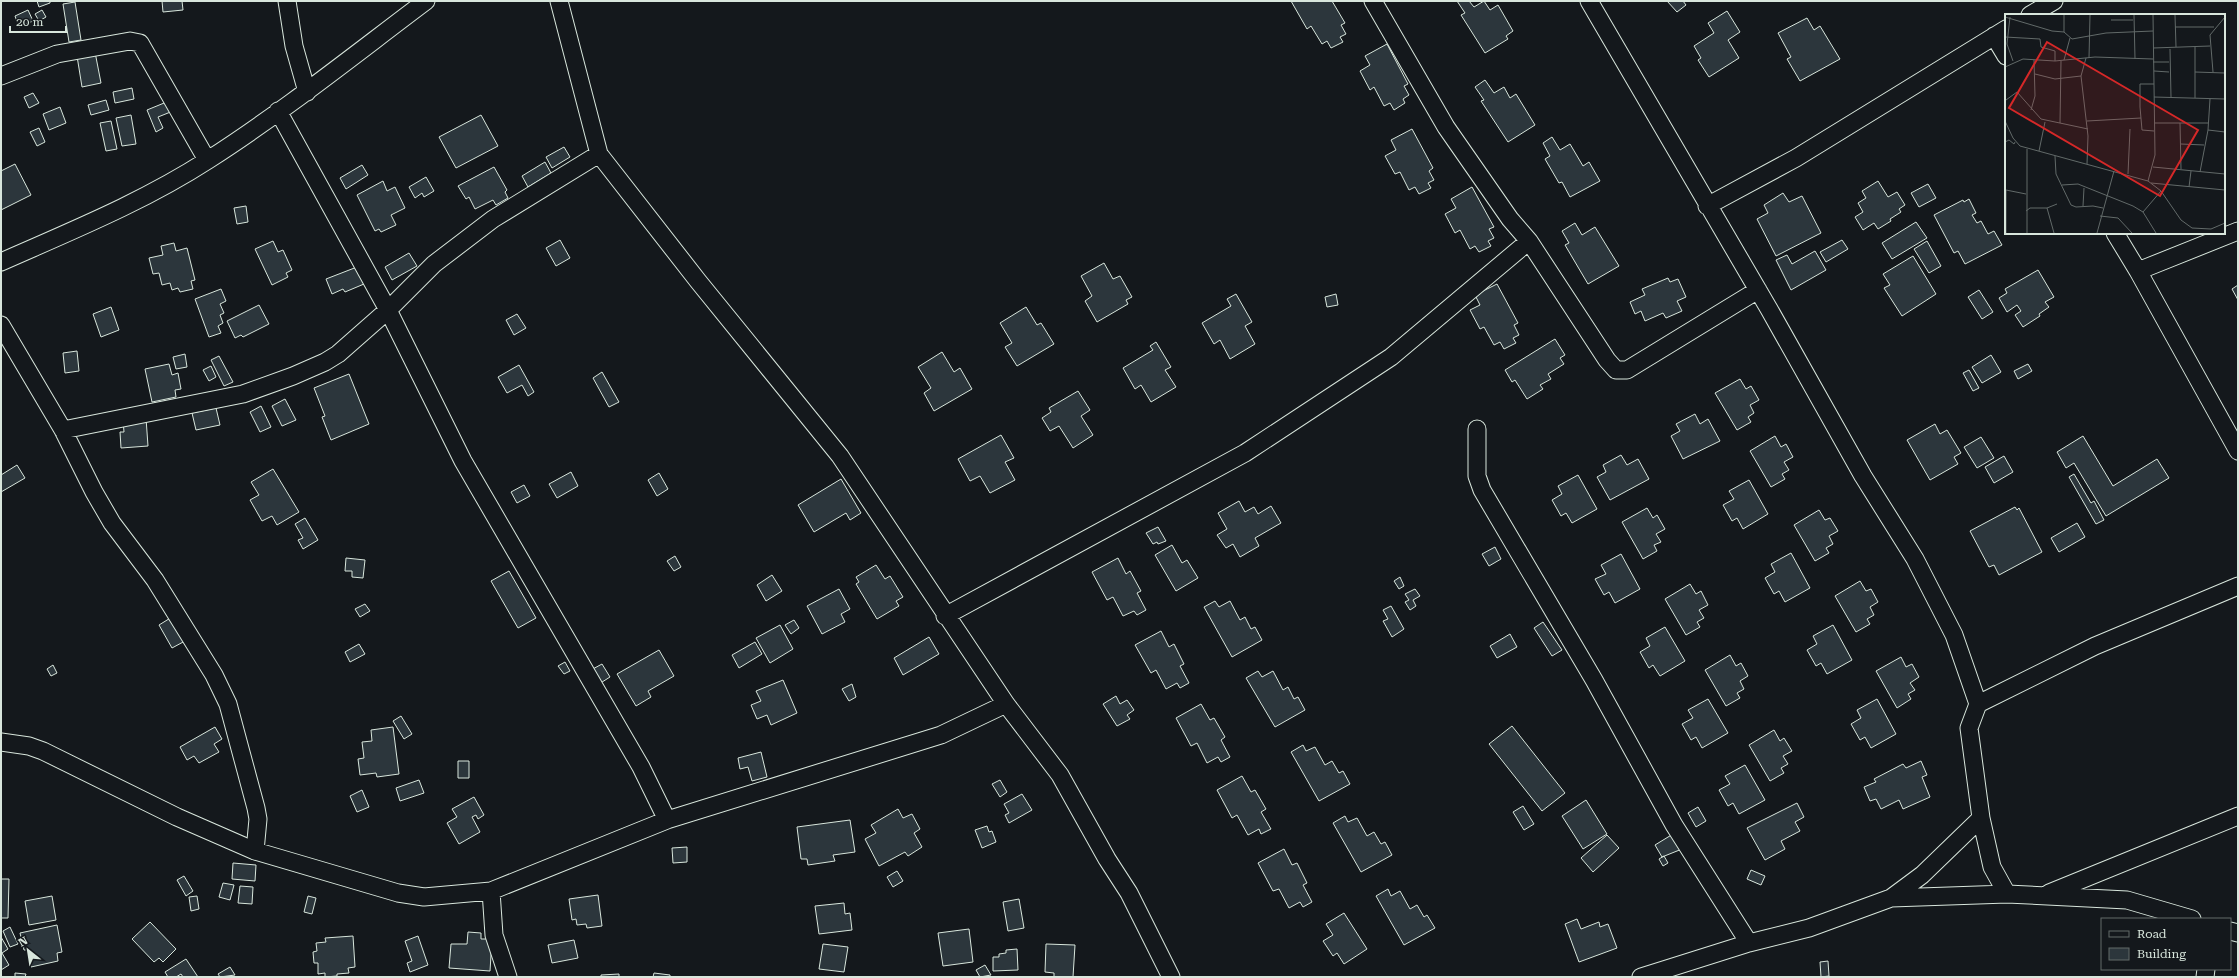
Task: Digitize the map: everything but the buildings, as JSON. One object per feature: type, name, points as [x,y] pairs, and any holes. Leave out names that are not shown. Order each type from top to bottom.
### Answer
[{"type":"street","points":[[288,1],[294,46],[307,92]]},
{"type":"street","points":[[1,262],[123,208],[207,160],[307,92],[426,1]]},
{"type":"street","points":[[559,1],[599,154],[840,456],[1006,704],[1060,776],[1107,859],[1129,893],[1171,977]]},
{"type":"street","points":[[1373,1],[1446,127],[1510,219],[1529,241],[1607,360],[1616,370],[1627,370],[1758,290]]},
{"type":"street","points":[[1589,1],[1707,206],[1758,290],[1863,476],[1915,559],[1954,635],[1978,704],[1969,728],[1981,818],[1992,867],[2007,894]]},
{"type":"street","points":[[2032,14],[2054,1]]},
{"type":"street","points":[[1707,206],[1796,158],[2000,33],[2005,52]]},
{"type":"street","points":[[1,76],[57,54],[130,41],[140,43],[207,160]]},
{"type":"street","points":[[278,111],[388,310],[463,460],[641,767],[667,820]]},
{"type":"street","points":[[63,430],[243,394],[293,376],[338,354],[388,310],[434,264],[493,219],[599,154]]},
{"type":"street","points":[[2138,271],[2238,230]]},
{"type":"street","points":[[2116,234],[2138,271],[2238,451]]},
{"type":"street","points":[[946,616],[1245,453],[1391,357],[1529,241]]},
{"type":"street","points":[[1,325],[63,430],[94,492],[112,523],[155,580],[214,675],[228,704],[256,808],[255,851]]},
{"type":"street","points":[[1477,429],[1476,476],[1482,490],[1594,680],[1674,825],[1749,943]]},
{"type":"street","points":[[1978,704],[2095,646],[2238,586]]},
{"type":"street","points":[[1,742],[29,746],[43,751],[176,817],[255,851],[411,895],[424,897],[491,891],[667,820],[941,735],[1006,704]]},
{"type":"street","points":[[2043,895],[2238,816]]},
{"type":"street","points":[[1641,977],[1749,943],[1809,928],[1891,898],[1922,875],[1981,818]]},
{"type":"street","points":[[491,891],[494,935],[508,977]]},
{"type":"street","points":[[1891,898],[2007,894],[2127,900],[2189,918]]}]
